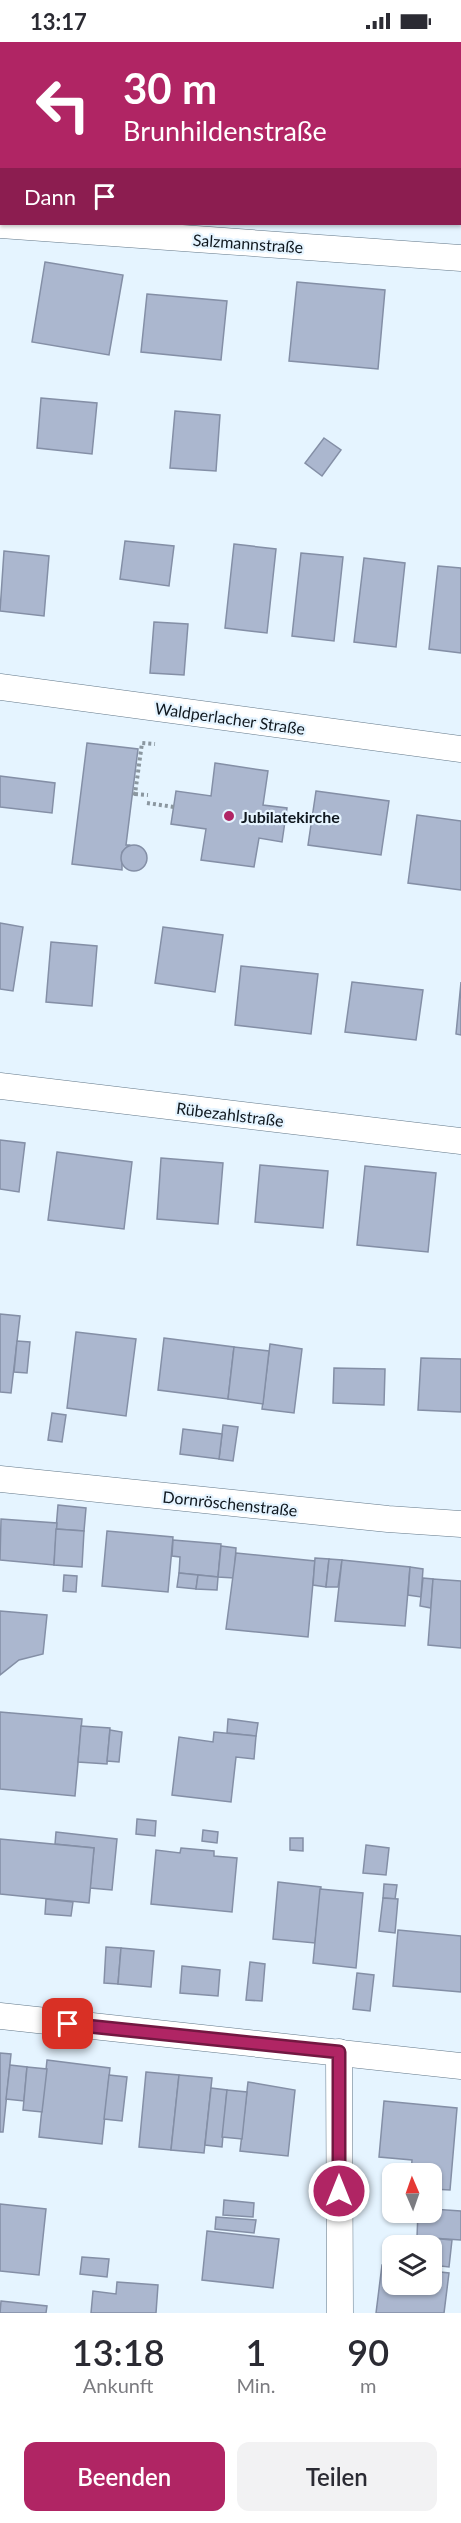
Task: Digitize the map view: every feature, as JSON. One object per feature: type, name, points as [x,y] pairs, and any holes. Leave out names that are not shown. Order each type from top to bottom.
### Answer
[{"type":"street","name":"Salzmannstraße","points":[[0,225],[228,233],[461,258]]},
{"type":"street","name":"Waldperlacher Straße","points":[[0,687],[461,749]]},
{"type":"street","name":"Rübezahlstraße","points":[[0,1086],[461,1141]]},
{"type":"street","name":"Dornröschenstraße","points":[[0,1479],[388,1519],[461,1524]]},
{"type":"street","points":[[0,2016],[461,2066]]},
{"type":"street","points":[[339,2052],[340,2313]]},
{"type":"path","points":[[148,795],[134,793],[142,743],[155,744]]},
{"type":"path","points":[[147,803],[174,807]]},
{"type":"building","points":[[45,262],[123,275],[109,355],[32,342]]},
{"type":"building","points":[[297,282],[385,290],[378,369],[289,361]]},
{"type":"building","points":[[147,294],[227,301],[221,360],[141,352]]},
{"type":"building","points":[[41,398],[97,403],[92,454],[37,448]]},
{"type":"building","points":[[175,411],[220,415],[216,471],[170,468]]},
{"type":"building","points":[[324,438],[341,450],[322,476],[305,463]]},
{"type":"building","points":[[125,541],[174,546],[169,586],[120,579]]},
{"type":"building","points":[[234,544],[276,549],[267,633],[225,628]]},
{"type":"building","points":[[4,551],[49,556],[44,616],[0,611]]},
{"type":"building","points":[[301,553],[343,557],[334,641],[292,636]]},
{"type":"building","points":[[364,558],[405,563],[396,647],[354,642]]},
{"type":"building","points":[[438,566],[461,568],[461,653],[429,649]]},
{"type":"building","points":[[154,622],[188,624],[184,675],[150,673]]},
{"type":"building","points":[[87,743],[138,749],[126,845],[129,845],[122,852],[122,870],[72,864]]},
{"type":"building","name":"Jubilatekirche","points":[[215,763],[268,771],[263,805],[287,808],[282,842],[259,838],[254,867],[201,860],[206,829],[171,824],[176,791],[211,796]]},
{"type":"building","points":[[0,776],[55,783],[52,813],[0,807]]},
{"type":"building","points":[[316,791],[389,801],[381,855],[308,845]]},
{"type":"building","points":[[417,815],[461,821],[461,890],[408,883]]},
{"type":"building","points":[[134,845],[143,849],[147,858],[143,867],[134,871],[125,867],[121,858],[125,849]]},
{"type":"building","points":[[0,923],[23,927],[13,991],[0,989]]},
{"type":"building","points":[[163,927],[223,935],[215,992],[155,983]]},
{"type":"building","points":[[51,942],[97,946],[92,1006],[46,1002]]},
{"type":"building","points":[[241,966],[318,974],[311,1034],[235,1025]]},
{"type":"building","points":[[352,982],[423,990],[416,1040],[345,1032]]},
{"type":"building","points":[[461,982],[461,1035],[456,1034]]},
{"type":"building","points":[[0,1140],[25,1143],[19,1192],[0,1189]]},
{"type":"building","points":[[57,1152],[132,1162],[124,1229],[48,1220]]},
{"type":"building","points":[[161,1158],[223,1163],[218,1224],[157,1219]]},
{"type":"building","points":[[260,1165],[328,1171],[323,1228],[255,1222]]},
{"type":"building","points":[[365,1166],[436,1173],[428,1252],[357,1245]]},
{"type":"building","points":[[0,1314],[20,1316],[11,1393],[0,1392]]},
{"type":"building","points":[[76,1332],[136,1339],[126,1416],[67,1408]]},
{"type":"building","points":[[164,1338],[234,1347],[228,1399],[158,1390]]},
{"type":"building","points":[[17,1341],[30,1342],[27,1373],[14,1372]]},
{"type":"building","points":[[270,1344],[302,1349],[294,1413],[262,1409]]},
{"type":"building","points":[[234,1347],[269,1351],[263,1404],[228,1399]]},
{"type":"building","points":[[421,1358],[461,1359],[461,1412],[418,1410]]},
{"type":"building","points":[[334,1368],[385,1369],[384,1405],[333,1403]]},
{"type":"building","points":[[52,1413],[66,1415],[62,1442],[48,1440]]},
{"type":"building","points":[[223,1425],[238,1427],[233,1461],[219,1459]]},
{"type":"building","points":[[183,1429],[222,1434],[219,1459],[180,1454]]},
{"type":"building","points":[[58,1505],[86,1508],[84,1531],[56,1529]]},
{"type":"building","points":[[1,1519],[57,1523],[54,1565],[0,1560]]},
{"type":"building","points":[[56,1529],[84,1531],[82,1567],[54,1565]]},
{"type":"building","points":[[107,1531],[173,1537],[168,1592],[102,1586]]},
{"type":"building","points":[[173,1540],[221,1544],[218,1577],[179,1573],[180,1557],[172,1556]]},
{"type":"building","points":[[221,1546],[236,1548],[234,1578],[218,1577]]},
{"type":"building","points":[[236,1553],[315,1561],[308,1637],[226,1629]]},
{"type":"building","points":[[315,1558],[329,1559],[326,1587],[313,1585]]},
{"type":"building","points":[[329,1559],[342,1560],[338,1587],[326,1587]]},
{"type":"building","points":[[342,1560],[410,1567],[405,1626],[335,1621]]},
{"type":"building","points":[[410,1567],[423,1569],[421,1597],[408,1595]]},
{"type":"building","points":[[179,1573],[198,1575],[196,1589],[177,1587]]},
{"type":"building","points":[[64,1575],[77,1576],[76,1592],[63,1591]]},
{"type":"building","points":[[198,1575],[218,1577],[217,1590],[196,1589]]},
{"type":"building","points":[[423,1578],[433,1579],[431,1608],[420,1606]]},
{"type":"building","points":[[433,1579],[461,1581],[461,1648],[428,1645]]},
{"type":"building","points":[[0,1611],[47,1615],[43,1654],[19,1660],[0,1675]]},
{"type":"building","points":[[0,1712],[82,1719],[75,1796],[0,1789]]},
{"type":"building","points":[[228,1719],[258,1723],[256,1736],[227,1733]]},
{"type":"building","points":[[81,1726],[110,1728],[107,1764],[78,1762]]},
{"type":"building","points":[[110,1730],[122,1732],[119,1762],[107,1761]]},
{"type":"building","points":[[214,1732],[256,1736],[254,1759],[236,1757],[231,1802],[172,1795],[179,1737],[213,1742]]},
{"type":"building","points":[[137,1819],[156,1821],[155,1836],[136,1834]]},
{"type":"building","points":[[203,1830],[218,1832],[217,1843],[202,1841]]},
{"type":"building","points":[[56,1832],[117,1839],[112,1890],[90,1888],[94,1848],[55,1844]]},
{"type":"building","points":[[290,1838],[303,1838],[303,1851],[290,1850]]},
{"type":"building","points":[[0,1839],[94,1848],[89,1903],[0,1894]]},
{"type":"building","points":[[366,1845],[389,1848],[386,1875],[363,1873]]},
{"type":"building","points":[[181,1848],[214,1851],[214,1856],[237,1858],[232,1912],[151,1904],[156,1850],[180,1853]]},
{"type":"building","points":[[278,1882],[321,1887],[315,1943],[273,1939]]},
{"type":"building","points":[[384,1884],[397,1885],[395,1899],[383,1898]]},
{"type":"building","points":[[320,1889],[363,1893],[356,1968],[313,1963]]},
{"type":"building","points":[[383,1898],[398,1899],[395,1933],[379,1931]]},
{"type":"building","points":[[46,1899],[73,1902],[71,1916],[45,1914]]},
{"type":"building","points":[[398,1930],[461,1936],[461,1992],[393,1986]]},
{"type":"building","points":[[106,1947],[121,1948],[118,1984],[104,1983]]},
{"type":"building","points":[[121,1948],[154,1951],[151,1987],[118,1984]]},
{"type":"building","points":[[250,1962],[265,1964],[262,2001],[246,2000]]},
{"type":"building","points":[[182,1966],[220,1970],[218,1996],[180,1993]]},
{"type":"building","points":[[357,1973],[374,1975],[370,2011],[353,2009]]},
{"type":"building","points":[[0,2053],[11,2054],[3,2132],[0,2132]]},
{"type":"building","points":[[47,2060],[110,2068],[102,2144],[39,2137]]},
{"type":"building","points":[[10,2065],[27,2067],[24,2101],[6,2099]]},
{"type":"building","points":[[27,2067],[47,2069],[42,2112],[23,2110]]},
{"type":"building","points":[[146,2072],[179,2075],[171,2150],[139,2147]]},
{"type":"building","points":[[109,2075],[127,2077],[122,2121],[104,2119]]},
{"type":"building","points":[[179,2075],[212,2078],[204,2153],[171,2150]]},
{"type":"building","points":[[248,2082],[295,2090],[288,2156],[240,2151]]},
{"type":"building","points":[[211,2088],[227,2090],[222,2147],[205,2145]]},
{"type":"building","points":[[227,2090],[247,2092],[242,2139],[222,2137]]},
{"type":"building","points":[[384,2101],[457,2108],[450,2190],[442,2190],[442,2163],[412,2163],[412,2160],[379,2157]]},
{"type":"building","points":[[224,2200],[254,2203],[253,2217],[223,2215]]},
{"type":"building","points":[[0,2204],[46,2209],[39,2275],[0,2271]]},
{"type":"building","points":[[442,2210],[461,2211],[461,2240],[442,2239],[442,2235],[417,2235],[418,2223],[442,2223]]},
{"type":"building","points":[[216,2217],[256,2220],[254,2233],[215,2229]]},
{"type":"building","points":[[207,2231],[279,2239],[273,2288],[202,2280]]},
{"type":"building","points":[[442,2239],[452,2240],[449,2267],[442,2266]]},
{"type":"building","points":[[82,2257],[109,2259],[107,2277],[80,2274]]},
{"type":"building","points":[[382,2265],[382,2295],[442,2295],[442,2272],[449,2273],[444,2313],[376,2313]]},
{"type":"building","points":[[117,2282],[158,2285],[156,2313],[91,2313],[93,2291],[116,2294]]},
{"type":"building","points":[[1,2301],[47,2306],[46,2313],[0,2313]]},
{"type":"place","name":"Jubilatekirche","points":[[229,816]]},
{"type":"route","points":[[68,2024],[339,2052],[339,2191]]}]
